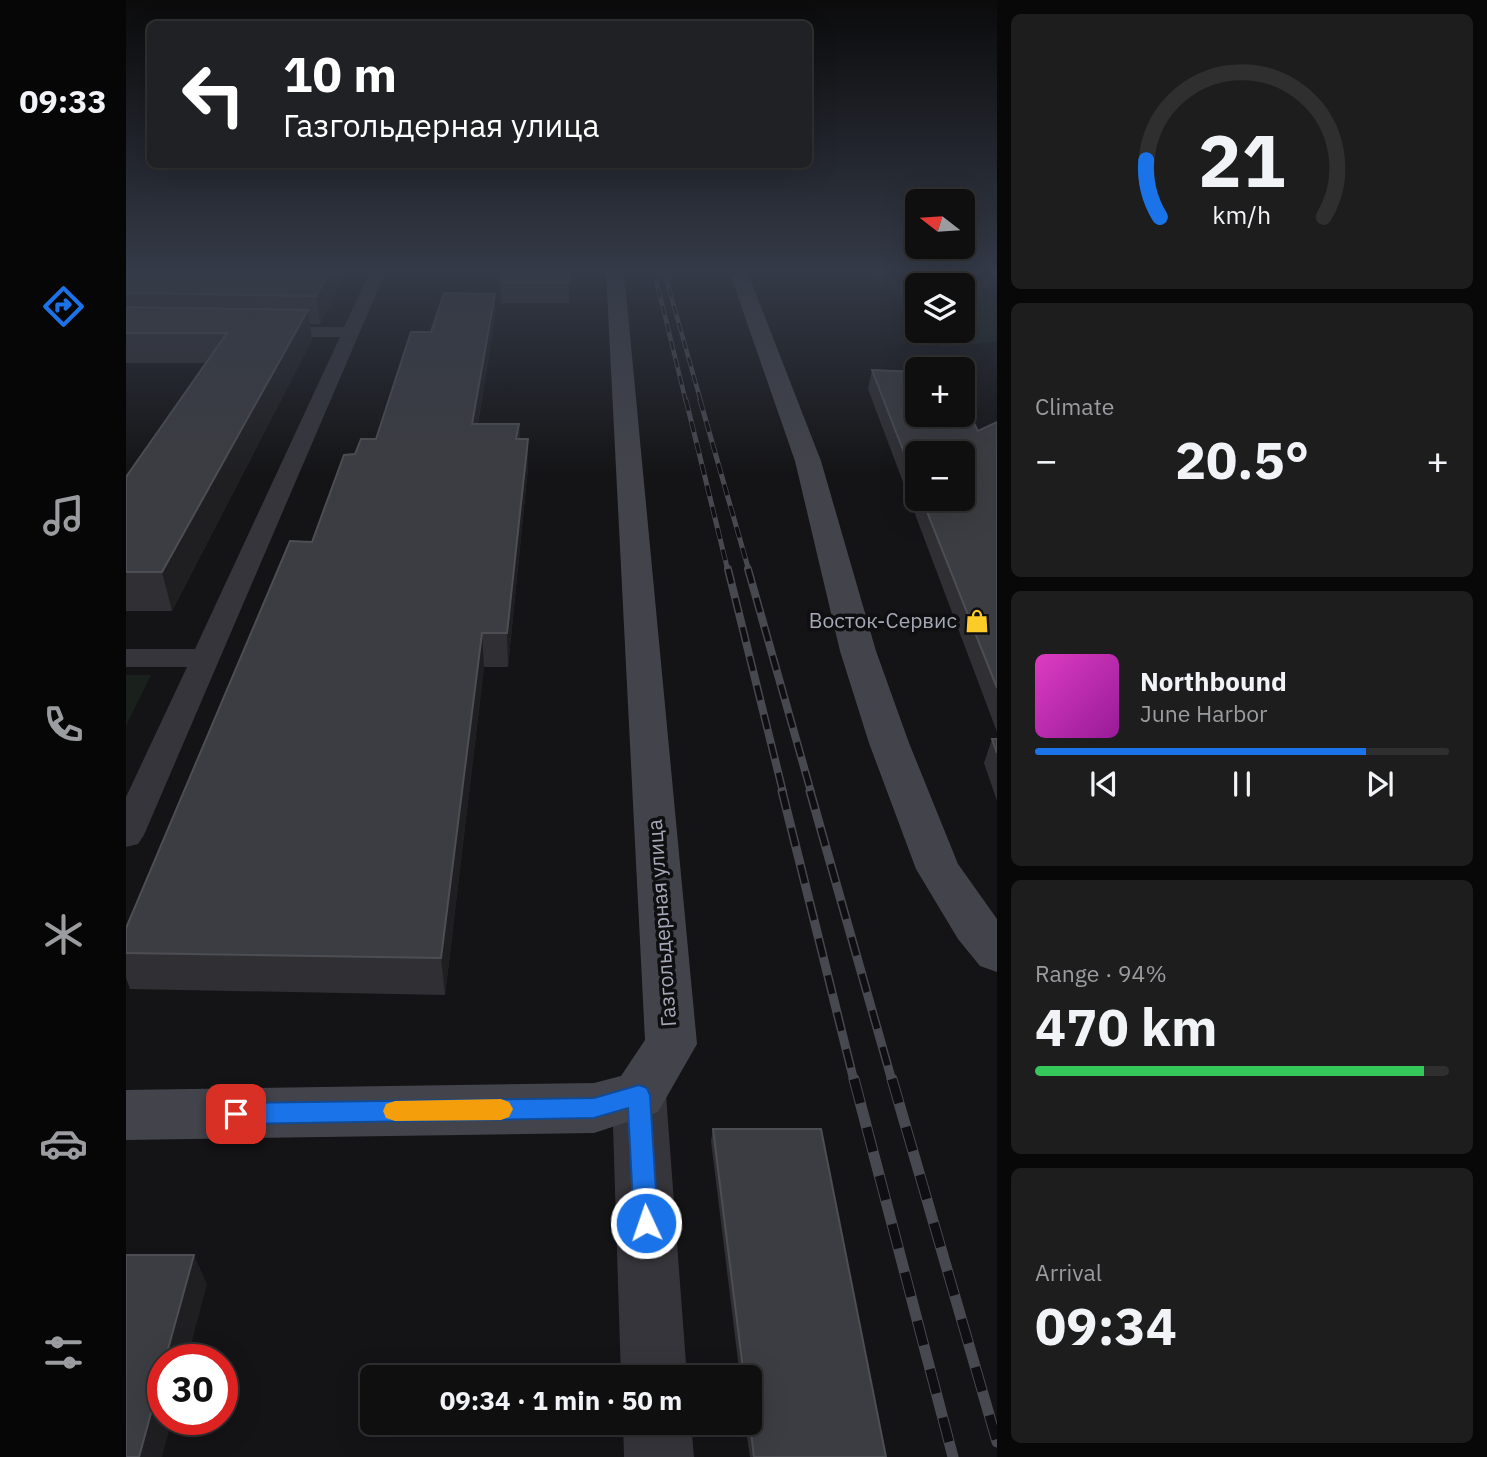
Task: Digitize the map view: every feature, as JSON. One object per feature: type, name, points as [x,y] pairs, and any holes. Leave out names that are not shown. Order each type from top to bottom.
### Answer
[{"type":"street","name":"Газгольдерная улица","points":[[620,339],[671,1044],[639,1095]]},
{"type":"street","points":[[763,339],[808,461],[858,651],[889,743],[937,869],[997,953]]},
{"type":"street","points":[[126,1115],[594,1108],[639,1095],[653,1365]]},
{"type":"street","points":[[658,1435],[659,1457]]},
{"type":"lane","points":[[126,835],[348,339]]},
{"type":"lane","points":[[126,659],[205,658]]},
{"type":"shaded area","points":[[975,339],[997,339],[997,342],[941,347],[937,343],[975,343]]},
{"type":"shaded area","points":[[126,675],[151,675],[126,726]]},
{"type":"building","points":[[223,339],[292,339],[162,572],[126,572],[126,477]]},
{"type":"building","points":[[409,339],[487,339],[472,424],[519,424],[516,439],[528,439],[507,633],[482,633],[441,958],[126,953],[126,928],[290,541],[312,542],[344,455],[355,454],[361,439],[376,439]]},
{"type":"building","points":[[872,370],[905,371],[905,427],[975,425],[978,431],[997,422],[997,688],[927,511],[975,511],[975,441],[905,441],[905,455]]},
{"type":"building","points":[[992,739],[997,739],[997,753]]},
{"type":"building","points":[[713,1129],[821,1129],[886,1457],[754,1457],[751,1435],[762,1435],[762,1365],[742,1365]]},
{"type":"building","points":[[126,1255],[194,1255],[169,1344],[147,1344],[147,1428],[139,1457],[126,1457]]},
{"type":"railway","points":[[671,339],[686,402]]},
{"type":"railway","points":[[683,339],[701,402]]},
{"type":"railway","points":[[686,400],[728,571]]},
{"type":"railway","points":[[700,400],[749,571]]},
{"type":"railway","points":[[728,569],[783,792]]},
{"type":"railway","points":[[748,569],[811,792]]},
{"type":"railway","points":[[782,791],[854,1081]]},
{"type":"railway","points":[[810,791],[892,1081]]},
{"type":"railway","points":[[854,1079],[953,1457]]},
{"type":"railway","points":[[892,1079],[997,1442]]},
{"type":"slow traffic","points":[[395,1111],[501,1109]]},
{"type":"place","name":"Восток-Сервис","points":[[977,621]]},
{"type":"route","points":[[236,1114],[594,1108],[639,1095],[646,1223]]}]
